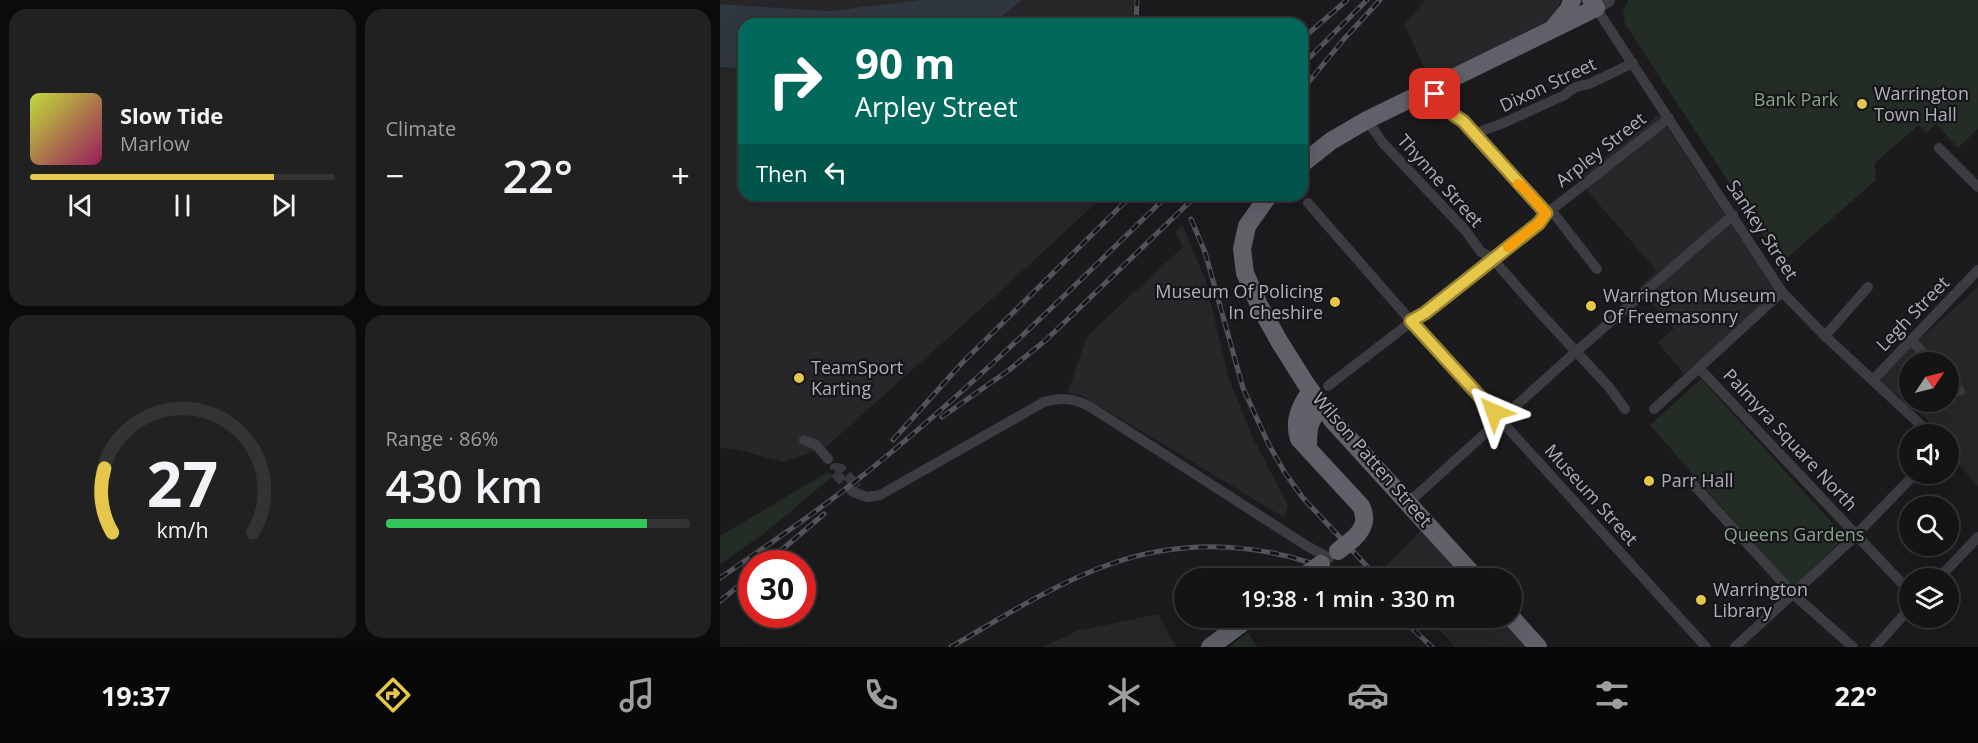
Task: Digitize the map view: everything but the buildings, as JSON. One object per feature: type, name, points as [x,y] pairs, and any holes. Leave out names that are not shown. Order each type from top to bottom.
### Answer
[{"type":"highway","points":[[1551,29],[1569,9],[1572,0]]},
{"type":"highway","points":[[1308,159],[1366,120],[1551,29],[1599,2]]},
{"type":"highway","name":"Wilson Patten Street","points":[[1265,201],[1245,233],[1242,249],[1244,270],[1250,287],[1279,341],[1322,407],[1467,568]]},
{"type":"highway","points":[[1311,392],[1298,415],[1296,429],[1299,439],[1358,501],[1364,511],[1364,526],[1353,540],[1315,568]]},
{"type":"highway","points":[[1308,448],[1310,422],[1322,407]]},
{"type":"highway","points":[[1210,647],[1236,628]]},
{"type":"highway","points":[[1521,628],[1538,647]]},
{"type":"street","name":"Sankey Street","points":[[1599,2],[1633,63],[1782,292],[1825,336],[1920,424]]},
{"type":"street","name":"Dixon Street","points":[[1476,135],[1565,95],[1582,84],[1589,84],[1633,63]]},
{"type":"street","points":[[1429,88],[1549,212],[1597,269]]},
{"type":"street","name":"Arpley Street","points":[[1328,386],[1411,321],[1425,313],[1669,118]]},
{"type":"street","name":"Thynne Street","points":[[1366,120],[1382,142],[1465,230],[1481,252],[1493,259],[1609,387],[1625,409]]},
{"type":"street","points":[[1944,151],[1978,187]]},
{"type":"street","name":"Museum Street","points":[[1308,203],[1411,321],[1707,647]]},
{"type":"street","points":[[1409,502],[1575,352],[1733,215]]},
{"type":"street","name":"Legh Street","points":[[1873,380],[1978,270]]},
{"type":"street","points":[[1825,336],[1868,287]]},
{"type":"street","points":[[1654,409],[1782,292]]},
{"type":"street","points":[[1911,340],[1922,352]]},
{"type":"street","name":"Palmyra Square North","points":[[1699,368],[1899,581]]},
{"type":"street","points":[[857,491],[867,497],[880,495],[1044,402],[1062,398],[1076,400],[1089,406],[1297,539],[1329,557]]},
{"type":"street","points":[[804,440],[816,445],[828,459]]},
{"type":"street","points":[[1735,647],[1856,536],[1906,484]]},
{"type":"street","points":[[1694,485],[1793,594],[1853,647]]},
{"type":"street","points":[[1948,568],[1978,537]]},
{"type":"street","points":[[1875,647],[1899,620]]},
{"type":"shaded area","points":[[720,0],[919,0],[830,11],[720,4]]},
{"type":"shaded area","points":[[919,0],[1022,0],[1000,18],[738,18],[738,68],[720,67],[720,4],[830,11]]},
{"type":"shaded area","points":[[1022,0],[1134,0],[1133,18],[1000,18]]},
{"type":"shaded area","points":[[1426,0],[1561,0],[1553,20],[1432,85],[1404,24]]},
{"type":"shaded area","points":[[720,67],[738,68],[738,201],[1098,201],[826,447],[784,462],[735,449],[720,448]]},
{"type":"shaded area","points":[[1659,115],[1776,292],[1685,376],[1658,342],[1674,329],[1639,288],[1657,271],[1577,179],[1653,120],[1654,116]]},
{"type":"shaded area","points":[[1182,224],[1205,279],[1229,379],[1253,438],[1288,505],[1285,518],[1083,396],[1068,392],[1087,336],[1183,247],[1175,232]]},
{"type":"shaded area","points":[[1978,287],[1978,486],[1959,465],[1959,424],[1932,424],[1918,412],[1959,412],[1959,352],[1906,352]]},
{"type":"shaded area","points":[[1899,360],[1899,396],[1880,380]]},
{"type":"shaded area","points":[[1422,529],[1456,568],[1384,568]]},
{"type":"shaded area","points":[[1158,614],[1176,647],[1043,647],[1077,631]]},
{"type":"shaded area","points":[[1438,628],[1510,628],[1527,647],[1455,647]]},
{"type":"green space","name":"Bank Park","points":[[1628,0],[1978,0],[1978,129],[1958,148],[1936,124],[1926,133],[1919,125],[1875,163],[1876,180],[1781,263],[1754,222],[1756,211],[1742,191],[1730,184],[1625,24],[1623,13]]},
{"type":"green space","name":"Queens Gardens","points":[[1701,379],[1845,537],[1792,588],[1650,425]]},
{"type":"green space","points":[[828,472],[833,476],[761,536],[720,564],[720,536]]},
{"type":"green space","points":[[1248,632],[1258,647],[1229,647]]},
{"type":"tunnel","points":[[853,492],[837,475],[835,468],[841,469],[858,487]]},
{"type":"railway","points":[[1136,18],[1137,0]]},
{"type":"railway","points":[[1308,34],[1347,0]]},
{"type":"railway","points":[[1308,59],[1367,0]]},
{"type":"railway","points":[[1308,83],[1380,0]]},
{"type":"railway","points":[[893,440],[962,363],[1126,201]]},
{"type":"railway","points":[[720,578],[824,506],[938,413],[1016,342],[1162,201]]},
{"type":"railway","points":[[942,417],[1009,370],[1046,340],[1191,201]]},
{"type":"railway","points":[[1191,219],[1205,252],[1243,388],[1269,445],[1303,498],[1369,568]]},
{"type":"railway","points":[[782,550],[824,514]]},
{"type":"railway","points":[[951,647],[1065,583],[1136,556],[1167,550],[1229,547],[1291,557],[1323,568]]},
{"type":"railway","points":[[720,601],[738,586]]},
{"type":"railway","points":[[1412,628],[1432,647]]},
{"type":"slow traffic","points":[[1508,247],[1539,223],[1546,213],[1518,184]]},
{"type":"place","name":"Warrington Town Hall","points":[[1862,104]]},
{"type":"place","name":"Museum Of Policing In Cheshire","points":[[1335,302]]},
{"type":"place","name":"Warrington Museum Of Freemasonry","points":[[1591,306]]},
{"type":"place","name":"TeamSport Karting","points":[[799,378]]},
{"type":"place","name":"Parr Hall","points":[[1649,481]]},
{"type":"place","name":"Warrington Library","points":[[1701,600]]},
{"type":"route","points":[[1435,94],[1455,116],[1463,121],[1546,213],[1539,223],[1425,313],[1411,321],[1494,412]]}]
